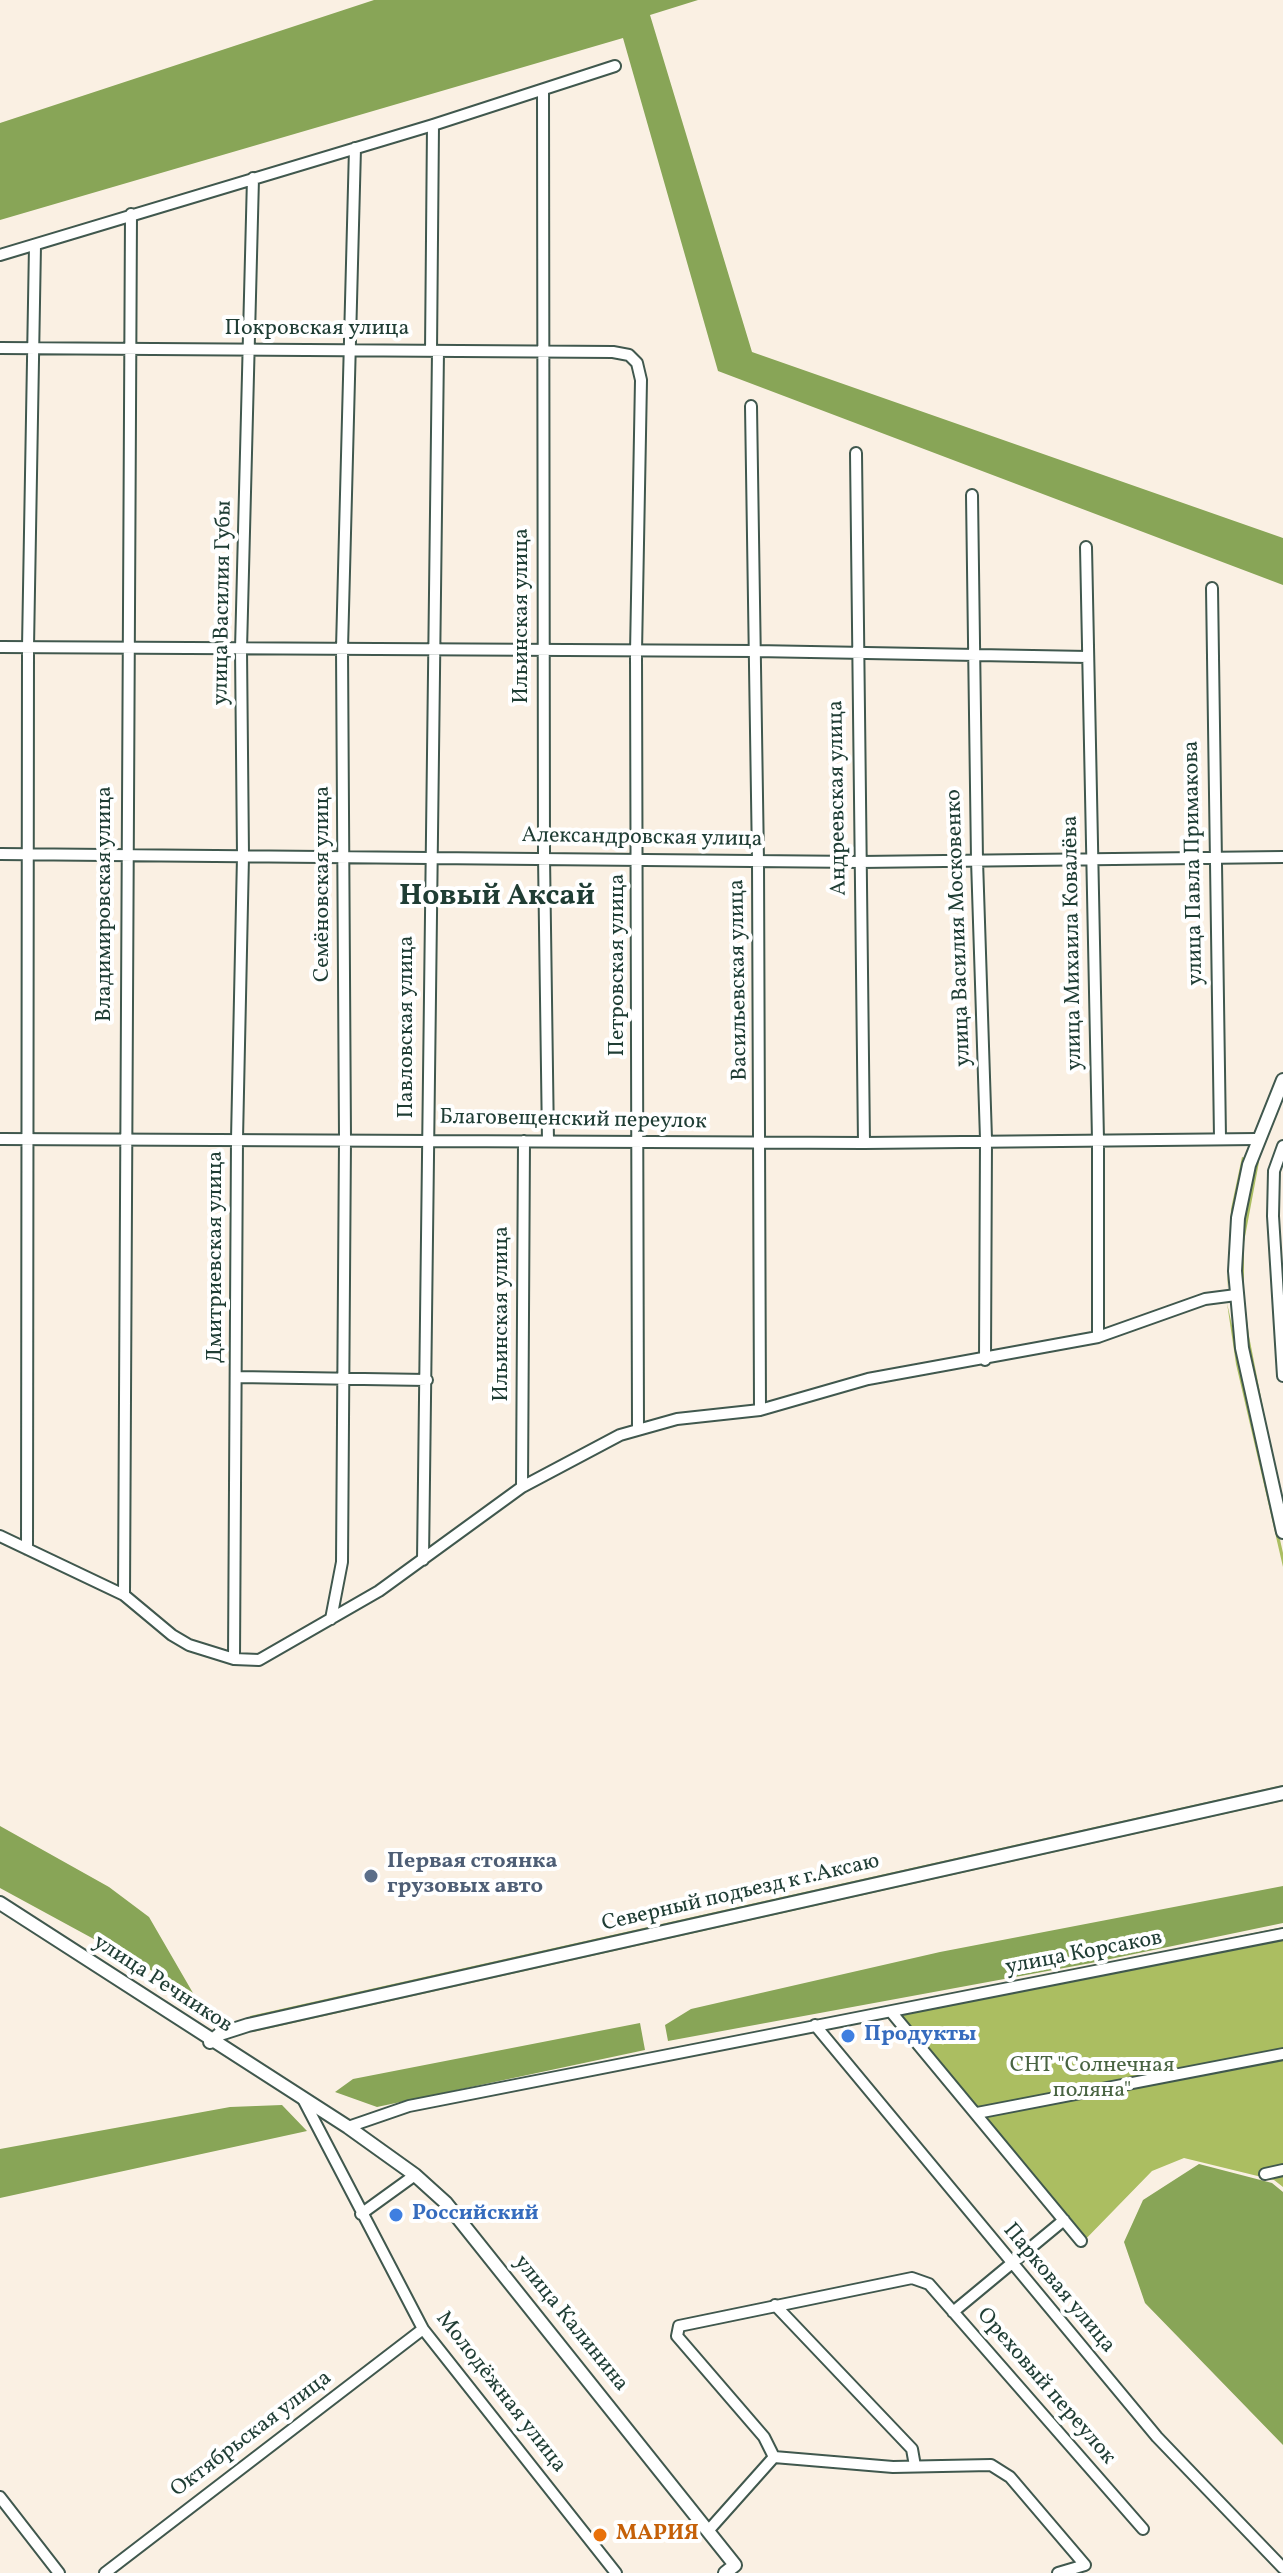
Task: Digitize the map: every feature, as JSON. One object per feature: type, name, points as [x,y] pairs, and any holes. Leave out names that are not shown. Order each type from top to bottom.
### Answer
[{"type":"street","points":[[0,255],[433,125],[615,66]]},
{"type":"street","name":"Ильинская улица","points":[[543,90],[544,857],[548,1141]]},
{"type":"street","name":"Павловская улица","points":[[423,1560],[427,1380],[429,858],[434,648],[433,125]]},
{"type":"street","name":"Семёновская улица","points":[[331,1619],[342,1562],[345,1139],[342,648],[355,148]]},
{"type":"street","points":[[250,350],[253,178]]},
{"type":"street","name":"Владимировская улица","points":[[124,1595],[131,214]]},
{"type":"street","points":[[27,1549],[28,647],[35,245]]},
{"type":"street","name":"Покровская улица","points":[[0,348],[613,352],[633,357]]},
{"type":"street","name":"улица Василия Губы","points":[[243,856],[241,649],[250,350]]},
{"type":"street","name":"Петровская улица","points":[[633,357],[641,380],[636,652],[639,858],[638,1430]]},
{"type":"street","name":"Васильевская улица","points":[[751,406],[761,1142],[760,1410]]},
{"type":"street","name":"Андреевская улица","points":[[856,453],[864,1143]]},
{"type":"street","name":"улица Василия Московенко","points":[[972,495],[977,860],[986,1139],[985,1360]]},
{"type":"street","name":"улица Михаила Ковалёва","points":[[1086,547],[1098,1140],[1098,1337]]},
{"type":"street","name":"улица Павла Примакова","points":[[1212,588],[1220,1138]]},
{"type":"street","points":[[0,647],[434,648],[1088,657]]},
{"type":"street","name":"Александровская улица","points":[[0,854],[860,862],[1093,862],[1283,857]]},
{"type":"street","name":"Дмитриевская улица","points":[[234,1659],[237,1139],[243,856]]},
{"type":"street","points":[[1283,1080],[1257,1139],[1238,1218],[1236,1295],[1247,1376],[1283,1532]]},
{"type":"street","name":"Благовещенский переулок","points":[[0,1139],[639,1143],[1257,1139]]},
{"type":"street","name":"Ильинская улица","points":[[522,1487],[524,1141]]},
{"type":"street","points":[[1283,1146],[1274,1171],[1273,1216],[1283,1376]]},
{"type":"street","points":[[0,1536],[124,1595],[172,1635],[206,1652],[234,1659],[259,1660],[331,1619],[423,1560],[522,1487],[604,1442],[677,1419],[760,1410],[868,1379],[1098,1337],[1205,1299],[1236,1295]]},
{"type":"street","points":[[237,1377],[427,1380]]},
{"type":"street","name":"Северный подъезд к г.Аксаю","points":[[210,2042],[220,2034],[248,2025],[1283,1793]]},
{"type":"street","name":"улица Речников","points":[[0,1903],[210,2042],[303,2099]]},
{"type":"street","name":"улица Корсаков","points":[[348,2127],[409,2106],[1283,1934]]},
{"type":"street","points":[[892,2013],[1081,2241]]},
{"type":"street","name":"Парковая улица","points":[[815,2025],[1010,2264],[1157,2437],[1283,2568]]},
{"type":"street","points":[[977,2113],[1283,2054]]},
{"type":"street","name":"улица Калинина","points":[[303,2099],[415,2175],[466,2228],[708,2531],[734,2570]]},
{"type":"street","name":"Молодёжная улица","points":[[303,2099],[423,2329],[616,2573]]},
{"type":"street","points":[[1265,2174],[1283,2170]]},
{"type":"street","points":[[361,2214],[415,2175]]},
{"type":"street","points":[[953,2312],[1064,2220]]},
{"type":"street","name":"Ореховый переулок","points":[[775,2305],[912,2278],[929,2284],[1143,2529]]},
{"type":"street","points":[[774,2457],[764,2437],[677,2336],[679,2326],[685,2322],[775,2305],[912,2449],[915,2466]]},
{"type":"street","name":"Октябрьская улица","points":[[105,2573],[423,2329]]},
{"type":"street","points":[[708,2531],[774,2457]]},
{"type":"street","points":[[774,2457],[915,2466],[991,2465],[1002,2469],[1085,2565],[1058,2573]]},
{"type":"street","points":[[0,2497],[59,2573]]},
{"type":"green space","points":[[374,0],[698,0],[650,15],[752,352],[1283,538],[1283,585],[718,371],[623,38],[0,220],[0,123]]},
{"type":"green space","points":[[1242,1157],[1245,1158],[1235,1204],[1227,1290],[1231,1209]]},
{"type":"green space","points":[[1256,1161],[1259,1162],[1244,1242],[1244,1295],[1283,1510],[1247,1346],[1240,1270],[1244,1218]]},
{"type":"green space","points":[[1227,1303],[1283,1553],[1283,1567],[1236,1364]]},
{"type":"green space","points":[[1283,1785],[1283,1788],[250,2019],[250,2016]]},
{"type":"green space","points":[[1283,1798],[1283,1801],[253,2032],[253,2029]]},
{"type":"green space","points":[[0,1826],[109,1887],[149,1917],[193,1993],[0,1888]]},
{"type":"green space","points":[[1283,1886],[1283,1923],[1091,1963],[668,2041],[665,2025],[691,2009],[940,1952]]},
{"type":"green space","name":"СНТ \"Солнечная поляна\"","points":[[1283,1927],[1283,2187],[1274,2180],[1184,2158],[1152,2171],[1078,2247],[885,2009]]},
{"type":"green space","points":[[640,2023],[645,2050],[377,2107],[335,2092],[353,2079]]},
{"type":"green space","points":[[282,2105],[307,2131],[0,2198],[0,2149],[230,2107]]},
{"type":"green space","points":[[1199,2164],[1272,2183],[1283,2192],[1283,2445],[1145,2303],[1124,2242],[1143,2200]]},
{"type":"place","name":"Первая стоянка грузовых авто","points":[[371,1876]]},
{"type":"place","name":"Продукты","points":[[848,2036]]},
{"type":"place","name":"Российский","points":[[396,2215]]},
{"type":"place","name":"МАРИЯ","points":[[600,2535]]},
{"type":"district","name":"Новый Аксай","points":[[497,898]]}]
